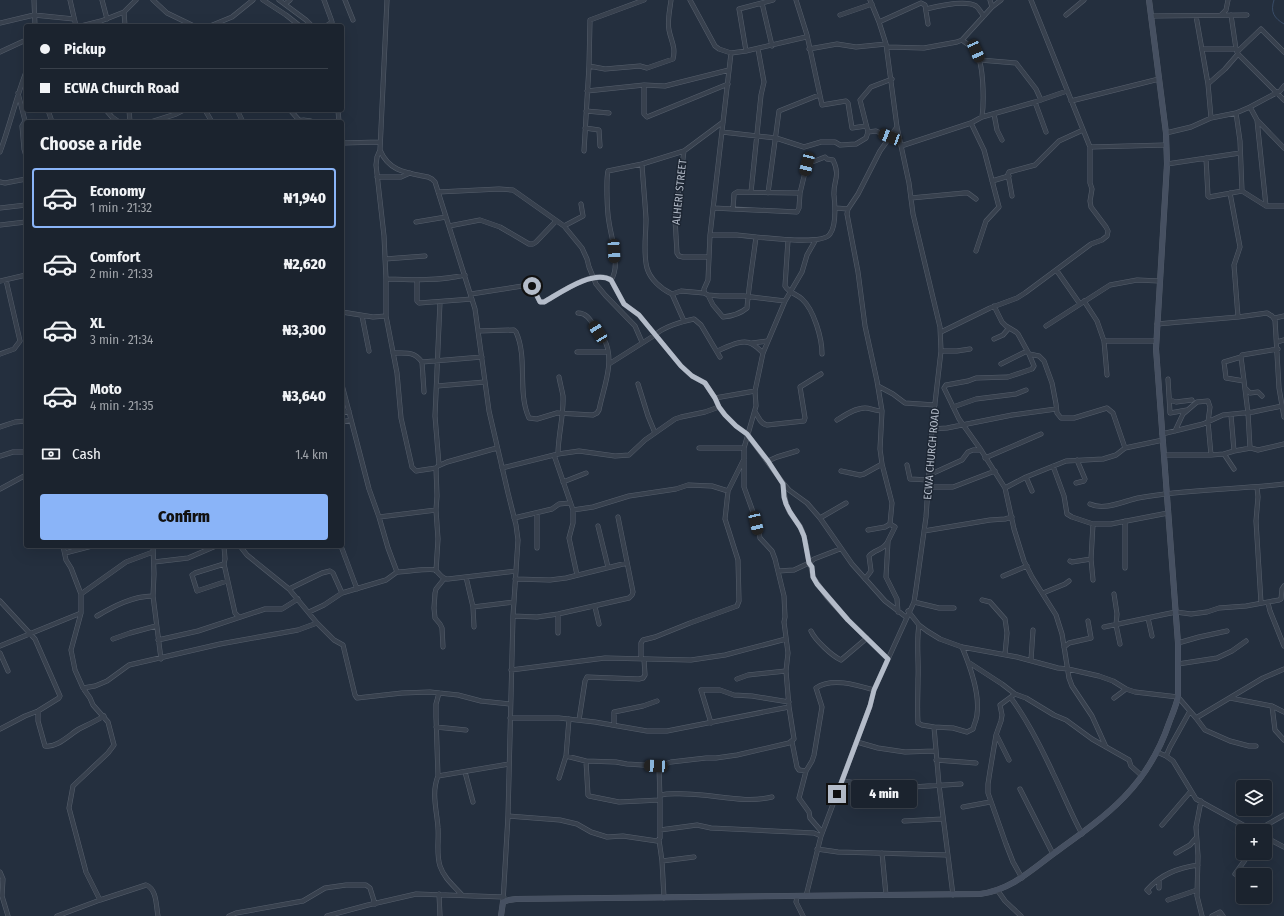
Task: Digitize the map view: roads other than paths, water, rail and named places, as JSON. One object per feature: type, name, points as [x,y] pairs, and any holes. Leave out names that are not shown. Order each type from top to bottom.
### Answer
[{"type":"street","points":[[34,0],[35,24]]},
{"type":"street","points":[[70,0],[75,24]]},
{"type":"street","points":[[102,0],[107,19]]},
{"type":"street","points":[[88,24],[124,12],[136,0]]},
{"type":"street","points":[[153,0],[167,13],[190,24]]},
{"type":"street","points":[[215,24],[232,17],[253,0]]},
{"type":"street","points":[[263,0],[297,24]]},
{"type":"street","points":[[279,0],[310,24]]},
{"type":"street","points":[[285,4],[290,0]]},
{"type":"street","points":[[324,0],[332,22],[329,24]]},
{"type":"street","points":[[345,0],[353,20]]},
{"type":"street","points":[[387,0],[380,150],[377,157],[377,177],[385,259],[386,316],[397,372],[401,418],[412,467],[416,471],[497,448]]},
{"type":"street","points":[[584,151],[591,19],[644,0]]},
{"type":"street","points":[[589,66],[605,69],[640,66],[646,68],[673,59],[675,50],[669,30],[671,0]]},
{"type":"street","points":[[690,0],[715,46],[719,49],[731,52],[746,51],[806,37]]},
{"type":"street","points":[[746,51],[739,9],[773,0]]},
{"type":"street","points":[[796,0],[822,106],[847,102],[852,128],[866,126]]},
{"type":"street","points":[[990,0],[992,7]]},
{"type":"street","points":[[809,49],[838,44],[856,47],[886,45],[924,48],[962,40],[1000,0]]},
{"type":"street","points":[[941,332],[994,306],[1017,298],[1090,244],[1102,240],[1107,236],[1108,232],[1106,227],[1091,206],[1090,201],[1092,189],[1090,182],[1090,147],[1031,0]]},
{"type":"street","points":[[1066,15],[1084,0]]},
{"type":"street","points":[[327,916],[416,894],[462,895],[503,900],[980,894],[1006,888],[1022,878],[1082,834],[1110,812],[1123,799],[1142,776],[1157,752],[1178,697],[1178,643],[1156,340],[1167,164],[1166,133],[1149,0]]},
{"type":"street","points":[[1221,15],[1226,10],[1228,0]]},
{"type":"street","points":[[840,15],[871,2]]},
{"type":"street","name":"ECWA CHURCH ROAD","points":[[806,896],[817,849],[858,742],[874,690],[908,612],[914,602],[924,532],[932,429],[941,350],[941,332],[925,261],[917,234],[910,183],[897,127],[892,79],[886,45],[871,2]]},
{"type":"street","points":[[926,9],[945,2],[958,2],[977,6],[984,16]]},
{"type":"street","points":[[762,3],[772,46]]},
{"type":"street","points":[[879,22],[921,3],[925,5],[928,24]]},
{"type":"street","points":[[124,12],[125,24]]},
{"type":"street","points":[[0,23],[34,15],[74,19]]},
{"type":"street","points":[[1231,15],[1237,52],[1284,100]]},
{"type":"street","points":[[1151,16],[1247,15]]},
{"type":"street","points":[[1196,16],[1208,84],[1211,118]]},
{"type":"street","points":[[1208,84],[1225,69],[1237,52],[1261,29],[1284,52]]},
{"type":"street","points":[[962,40],[976,51],[980,60],[984,103],[982,117]]},
{"type":"street","points":[[0,52],[24,41]]},
{"type":"street","points":[[751,192],[756,136],[764,82],[758,49]]},
{"type":"street","points":[[1202,49],[1237,52]]},
{"type":"street","points":[[731,52],[710,236],[708,280],[704,289],[713,305],[723,316],[732,316],[742,313],[747,308],[756,237]]},
{"type":"street","points":[[980,60],[1016,64],[1036,90],[1041,100]]},
{"type":"street","points":[[587,91],[644,85],[665,86],[729,70]]},
{"type":"street","points":[[0,152],[18,91],[24,77]]},
{"type":"street","points":[[722,132],[776,138],[804,147],[820,142],[835,142],[840,145],[856,144],[866,138],[868,132],[860,100],[871,86],[892,79]]},
{"type":"street","points":[[1071,101],[1159,79]]},
{"type":"street","points":[[644,85],[644,114],[647,117],[728,84]]},
{"type":"street","points":[[1166,133],[1191,127],[1211,118],[1236,113],[1280,91],[1284,86]]},
{"type":"street","points":[[901,146],[982,117],[1035,102],[1067,90]]},
{"type":"street","points":[[18,91],[24,121],[22,126],[24,149]]},
{"type":"street","points":[[768,193],[780,110],[819,96]]},
{"type":"street","points":[[1035,102],[1046,132]]},
{"type":"street","points":[[1250,107],[1257,120],[1284,148]]},
{"type":"street","points":[[586,111],[609,113]]},
{"type":"street","points":[[108,112],[116,120]]},
{"type":"street","points":[[157,120],[180,112]]},
{"type":"street","points":[[1236,113],[1240,141],[1242,191]]},
{"type":"street","points":[[994,114],[997,130],[1002,140]]},
{"type":"street","points":[[1257,120],[1266,206]]},
{"type":"street","points":[[611,280],[614,276],[615,262],[609,221],[607,173],[609,170],[642,164],[684,151],[723,122]]},
{"type":"street","points":[[971,122],[984,150],[999,207],[986,221],[976,251]]},
{"type":"street","points":[[865,579],[871,571],[869,556],[871,553],[885,546],[894,528],[890,524],[892,503],[882,464],[880,449],[882,411],[865,326],[858,272],[848,224],[848,209],[858,194],[880,151],[897,127]]},
{"type":"street","points":[[585,128],[599,130],[600,146]]},
{"type":"street","points":[[1012,196],[1009,172],[1035,165],[1059,141],[1083,130]]},
{"type":"street","points":[[868,132],[876,131],[890,137]]},
{"type":"street","points":[[0,134],[5,139]]},
{"type":"street","points":[[344,143],[380,142]]},
{"type":"street","points":[[1090,147],[1166,145]]},
{"type":"street","points":[[380,150],[390,165],[403,171],[432,179],[435,182],[475,309],[485,382],[497,448],[518,540],[511,670],[508,816],[501,916]]},
{"type":"street","name":"ALHERI STREET","points":[[684,151],[675,219],[677,253],[679,256],[683,257],[709,257]]},
{"type":"street","points":[[1167,164],[1240,153]]},
{"type":"street","points":[[710,236],[738,236],[815,241],[830,235],[836,208],[834,191],[838,170],[833,159],[828,160],[825,157],[807,164],[800,193],[799,208],[796,212],[713,208]]},
{"type":"street","points":[[1206,158],[1208,196],[1210,197],[1242,191],[1266,206],[1284,206]]},
{"type":"street","points":[[642,164],[646,220],[646,267],[658,285],[665,291],[672,294],[681,291],[748,296],[785,301]]},
{"type":"street","points":[[377,177],[401,177],[410,173]]},
{"type":"street","points":[[992,180],[1009,176]]},
{"type":"street","points":[[0,182],[5,183],[24,179]]},
{"type":"street","points":[[438,192],[499,189],[513,190],[564,226],[582,248],[596,284],[635,326],[642,342]]},
{"type":"street","points":[[733,209],[735,192],[800,193]]},
{"type":"street","points":[[911,198],[964,193],[970,194],[976,199]]},
{"type":"street","points":[[1230,193],[1240,247],[1234,265],[1238,317]]},
{"type":"street","points":[[0,208],[24,204]]},
{"type":"street","points":[[564,226],[583,216],[581,204]]},
{"type":"street","points":[[836,208],[848,209]]},
{"type":"street","points":[[416,222],[446,218]]},
{"type":"street","points":[[449,226],[480,220],[500,227],[529,244],[533,244],[556,221]]},
{"type":"street","points":[[0,225],[24,222]]},
{"type":"street","points":[[788,240],[785,286],[791,292],[804,300],[813,316],[822,345],[822,354]]},
{"type":"street","points":[[806,771],[799,770],[797,767],[792,742],[794,739],[789,707],[786,671],[788,654],[784,622],[784,596],[772,550],[760,538],[744,486],[744,448],[747,434],[755,412],[755,390],[767,341],[785,301],[798,280],[807,255],[815,241]]},
{"type":"street","points":[[385,259],[425,256]]},
{"type":"street","points":[[1055,271],[1057,271],[1097,321],[1104,341],[1107,375]]},
{"type":"street","points":[[386,280],[449,279],[465,275]]},
{"type":"street","points":[[0,281],[24,276]]},
{"type":"street","points":[[471,294],[529,285],[532,286],[540,302],[544,302],[582,281],[593,277],[611,280],[624,304],[639,315],[681,366],[692,376],[705,383],[719,407],[736,426],[747,434],[768,461],[783,484],[807,503],[820,518],[840,549],[865,579],[885,601],[906,617]]},
{"type":"street","points":[[0,354],[14,349],[20,341],[6,280]]},
{"type":"street","points":[[417,280],[417,301],[419,303],[472,299]]},
{"type":"street","points":[[1046,326],[1110,285],[1137,280],[1160,281]]},
{"type":"street","points":[[672,294],[684,321]]},
{"type":"street","points":[[436,571],[438,539],[436,510],[438,466],[435,416],[440,302]]},
{"type":"street","points":[[944,386],[976,378],[1008,377],[1032,369],[1034,366],[1018,334],[1002,322],[994,306]]},
{"type":"street","points":[[344,312],[372,317],[386,316]]},
{"type":"street","points":[[478,330],[514,330],[516,332],[522,359],[526,405],[529,418],[537,419],[548,415],[562,413],[593,415],[599,410],[609,364],[608,352],[605,342],[589,318],[582,313],[578,313]]},
{"type":"street","points":[[1157,324],[1266,313],[1275,318],[1284,316]]},
{"type":"street","points":[[362,316],[369,351]]},
{"type":"street","points":[[1275,318],[1284,417]]},
{"type":"street","points":[[609,364],[655,335],[660,330],[694,319],[701,325],[720,357]]},
{"type":"street","points":[[994,339],[1003,334],[1009,328]]},
{"type":"street","points":[[1104,341],[1156,340]]},
{"type":"street","points":[[1277,342],[1284,340]]},
{"type":"street","points":[[717,351],[743,342],[752,343],[767,341]]},
{"type":"street","points":[[752,343],[763,353]]},
{"type":"street","points":[[1244,381],[1226,378],[1224,362],[1241,357],[1242,355],[1278,348]]},
{"type":"street","points":[[941,350],[970,350]]},
{"type":"street","points":[[577,352],[608,352]]},
{"type":"street","points":[[393,353],[408,353],[418,356],[422,362],[424,392]]},
{"type":"street","points":[[1001,364],[1028,353],[1039,356],[1044,361],[1052,383],[1056,413],[1058,416],[1067,419],[1104,409],[1109,410],[1112,413],[1125,448]]},
{"type":"street","points":[[422,362],[482,357]]},
{"type":"street","points":[[1241,357],[1248,413],[1250,448]]},
{"type":"street","points":[[755,412],[761,422],[767,425],[804,421],[805,418],[800,387],[821,374]]},
{"type":"street","points":[[559,377],[563,394],[556,455],[563,482],[573,510],[573,523],[569,538],[577,576]]},
{"type":"street","points":[[1168,379],[1170,413],[1188,410]]},
{"type":"street","points":[[437,386],[485,382]]},
{"type":"street","points":[[937,382],[944,386],[958,419],[981,450],[1005,488],[1014,529],[1027,566],[1056,615],[1072,686],[1092,716],[1106,747]]},
{"type":"street","points":[[638,384],[655,433]]},
{"type":"street","points":[[878,386],[905,403],[930,404],[935,406]]},
{"type":"street","points":[[1245,387],[1250,393],[1258,392],[1262,396]]},
{"type":"street","points":[[715,398],[755,390]]},
{"type":"street","points":[[953,407],[976,399],[1016,394],[1026,390]]},
{"type":"street","points":[[344,392],[369,489],[396,572]]},
{"type":"street","points":[[1170,400],[1176,402],[1192,400]]},
{"type":"street","points":[[1175,431],[1183,414],[1197,402],[1208,402],[1210,407],[1208,422],[1211,455]]},
{"type":"street","points":[[1005,488],[1026,477],[1066,461],[1108,458],[1119,453],[1125,448],[1163,437],[1175,431],[1208,422],[1223,415],[1248,413],[1282,406]]},
{"type":"street","points":[[502,468],[579,451],[615,456],[629,455],[645,440],[681,417],[705,412],[719,407]]},
{"type":"street","points":[[837,420],[849,412],[859,409],[866,408],[882,411]]},
{"type":"street","points":[[932,429],[947,428],[1056,408]]},
{"type":"street","points":[[344,412],[349,411]]},
{"type":"street","points":[[1231,415],[1234,451]]},
{"type":"street","points":[[344,422],[352,420]]},
{"type":"street","points":[[0,427],[15,422],[24,421]]},
{"type":"street","points":[[985,458],[1041,434]]},
{"type":"street","points":[[1164,455],[1224,454],[1250,448],[1258,450],[1284,444]]},
{"type":"street","points":[[699,448],[744,448]]},
{"type":"street","points":[[768,461],[797,450]]},
{"type":"street","points":[[929,475],[962,460],[968,452],[973,450],[981,450]]},
{"type":"street","points":[[0,456],[13,452],[24,452]]},
{"type":"street","points":[[1224,454],[1234,468]]},
{"type":"street","points":[[579,720],[582,693],[587,677],[643,678],[645,675],[641,643],[643,640],[655,637],[690,622],[737,606],[739,602],[738,560],[725,519],[728,491],[744,458]]},
{"type":"street","points":[[1076,483],[1084,481],[1085,479],[1077,460]]},
{"type":"street","points":[[841,471],[860,475],[882,464]]},
{"type":"street","points":[[907,465],[910,479],[929,480]]},
{"type":"street","points":[[1053,466],[1064,496],[1069,516],[1093,524],[1111,524],[1168,513]]},
{"type":"street","points":[[928,487],[953,486],[995,471]]},
{"type":"street","points":[[563,482],[586,473]]},
{"type":"street","points":[[0,490],[24,476]]},
{"type":"street","points":[[1026,477],[1032,491]]},
{"type":"street","points":[[783,484],[786,504],[804,536],[809,563],[812,567],[813,577],[817,584],[848,620],[888,659]]},
{"type":"street","points":[[1090,504],[1095,506],[1112,505],[1128,500],[1167,493],[1257,488],[1284,484]]},
{"type":"street","points":[[573,510],[593,507],[629,496],[676,489],[688,485],[712,486],[728,491]]},
{"type":"street","points":[[1257,488],[1258,497],[1256,521],[1261,603]]},
{"type":"street","points":[[514,518],[552,509],[559,504],[570,503]]},
{"type":"street","points":[[820,518],[846,503]]},
{"type":"street","points":[[379,517],[436,510]]},
{"type":"street","points":[[537,513],[537,548]]},
{"type":"street","points":[[513,616],[558,614],[595,607],[629,598],[633,592],[618,517]]},
{"type":"street","points":[[924,532],[1012,517]]},
{"type":"street","points":[[1125,522],[1125,568]]},
{"type":"street","points":[[868,530],[884,527],[890,524]]},
{"type":"street","points":[[1093,524],[1091,559],[1093,580]]},
{"type":"street","points":[[598,526],[608,567]]},
{"type":"street","points":[[888,541],[886,577],[897,599],[898,612]]},
{"type":"street","points":[[64,548],[81,594],[82,613],[71,650],[75,670],[83,688],[108,722],[114,746],[84,778],[73,786],[70,808],[86,872],[100,900]]},
{"type":"street","points":[[65,553],[84,548]]},
{"type":"street","points":[[153,548],[153,596],[161,659]]},
{"type":"street","points":[[154,562],[188,558],[210,548]]},
{"type":"street","points":[[224,548],[224,564],[227,581],[235,613],[239,617]]},
{"type":"street","points":[[242,548],[247,555],[289,589],[317,623],[334,640],[343,646],[357,698],[402,692],[430,692],[458,695],[481,701],[510,704]]},
{"type":"street","points":[[342,548],[357,589]]},
{"type":"street","points":[[778,571],[794,570],[814,559],[840,549]]},
{"type":"street","points":[[81,594],[126,562],[153,552]]},
{"type":"street","points":[[1070,561],[1091,559]]},
{"type":"street","points":[[515,579],[550,580],[577,576],[626,563]]},
{"type":"street","points":[[224,564],[192,575],[197,591],[227,581]]},
{"type":"street","points":[[1003,576],[1027,566]]},
{"type":"street","points":[[309,612],[324,605],[342,593],[386,580],[396,572],[430,569],[436,571],[444,579]]},
{"type":"street","points":[[289,589],[322,573],[330,571],[333,573],[342,593]]},
{"type":"street","points":[[443,647],[442,628],[435,618],[434,608],[436,589],[444,579],[504,571],[516,571]]},
{"type":"street","points":[[466,577],[473,607],[474,627]]},
{"type":"street","points":[[1043,593],[1066,584],[1069,581]]},
{"type":"street","points":[[1104,627],[1176,612],[1191,614],[1207,612],[1220,608],[1268,603],[1281,599],[1282,589],[1284,586]]},
{"type":"street","points":[[1114,594],[1117,614],[1116,625],[1120,644]]},
{"type":"street","points":[[97,616],[113,607],[144,596],[153,596]]},
{"type":"street","points":[[158,640],[198,631],[265,609],[282,609],[298,599]]},
{"type":"street","points":[[982,600],[990,602],[1005,619],[1007,633],[1005,654]]},
{"type":"street","points":[[0,601],[35,638],[60,696],[38,711],[0,729]]},
{"type":"street","points":[[473,607],[514,602]]},
{"type":"street","points":[[914,602],[939,608],[954,608]]},
{"type":"street","points":[[1268,603],[1284,646]]},
{"type":"street","points":[[595,607],[599,624]]},
{"type":"street","points":[[908,612],[919,625],[940,639],[962,647],[1005,654],[1058,668],[1068,669],[1113,681],[1126,689],[1144,693],[1178,697],[1205,730],[1230,741],[1249,746],[1256,746]]},
{"type":"street","points":[[0,646],[82,613]]},
{"type":"street","points":[[558,614],[558,633]]},
{"type":"street","points":[[1148,618],[1152,636]]},
{"type":"street","points":[[1064,647],[1069,643],[1091,638],[1088,621]]},
{"type":"street","points":[[83,688],[95,686],[107,681],[129,665],[161,659],[220,644],[298,630],[317,623]]},
{"type":"street","points":[[919,625],[917,637],[918,678],[916,702],[918,723],[922,726],[953,728],[967,732],[973,729],[977,714],[977,694],[962,647]]},
{"type":"street","points":[[113,640],[130,632],[156,626]]},
{"type":"street","points":[[1031,660],[1033,630]]},
{"type":"street","points":[[811,631],[813,637],[841,660],[867,638]]},
{"type":"street","points":[[1178,643],[1199,636],[1227,631]]},
{"type":"street","points":[[511,670],[606,658],[680,661],[707,658],[786,639]]},
{"type":"street","points":[[1178,664],[1217,658],[1232,651],[1246,641]]},
{"type":"street","points":[[0,653],[8,671]]},
{"type":"street","points":[[968,662],[1015,694],[1026,698],[1054,715],[1066,720],[1092,739],[1129,760],[1132,766],[1142,776]]},
{"type":"street","points":[[1196,718],[1263,678],[1284,669]]},
{"type":"street","points":[[737,679],[748,675],[786,671]]},
{"type":"street","points":[[822,834],[799,798],[806,771],[814,755],[822,707],[816,688],[821,685],[835,682],[874,690]]},
{"type":"street","points":[[1114,698],[1126,689]]},
{"type":"street","points":[[711,724],[701,690],[720,690],[734,695],[752,696],[789,702]]},
{"type":"street","points":[[439,693],[436,704],[435,736],[438,776],[435,801],[438,828],[438,861],[445,878],[462,895]]},
{"type":"street","points":[[1015,694],[1000,705],[1002,721],[996,735],[988,784],[990,802],[1013,862],[1022,878]]},
{"type":"street","points":[[1011,698],[1029,725],[1082,834]]},
{"type":"street","points":[[1230,698],[1272,706],[1284,712]]},
{"type":"street","points":[[614,725],[614,712],[643,706],[657,701]]},
{"type":"street","points":[[1272,706],[1275,730],[1284,740]]},
{"type":"street","points":[[510,718],[569,719],[647,731],[667,731],[711,724],[789,707]]},
{"type":"street","points":[[1166,756],[1190,710]]},
{"type":"street","points":[[38,711],[38,721],[45,746],[48,747],[56,744],[104,716]]},
{"type":"street","points":[[559,778],[566,756],[569,719]]},
{"type":"street","points":[[436,727],[466,730]]},
{"type":"street","points":[[934,727],[936,760],[953,895]]},
{"type":"street","points":[[996,735],[1009,760]]},
{"type":"street","points":[[566,756],[586,761],[659,766],[671,762],[716,758],[792,742]]},
{"type":"street","points":[[858,742],[878,748],[905,752],[935,751]]},
{"type":"street","points":[[1157,752],[1173,761],[1196,799],[1242,824]]},
{"type":"street","points":[[936,760],[976,763]]},
{"type":"street","points":[[586,761],[588,795],[619,802],[661,797],[668,793],[702,794],[754,800],[772,797]]},
{"type":"street","points":[[438,776],[509,764]]},
{"type":"street","points":[[659,766],[661,797],[659,840],[664,898]]},
{"type":"street","points":[[465,772],[473,802]]},
{"type":"street","points":[[842,781],[897,787],[962,784]]},
{"type":"street","points":[[1020,789],[1053,854]]},
{"type":"street","points":[[1162,825],[1191,791]]},
{"type":"street","points":[[963,807],[990,802]]},
{"type":"street","points":[[1201,802],[1196,827],[1196,838],[1198,865],[1197,896],[1202,916]]},
{"type":"street","points":[[1268,824],[1284,815]]},
{"type":"street","points":[[508,816],[560,820],[577,824],[591,832],[607,837],[624,836],[657,841],[659,840]]},
{"type":"street","points":[[904,821],[943,819]]},
{"type":"street","points":[[660,830],[697,825],[711,828],[822,834]]},
{"type":"street","points":[[1176,853],[1190,845],[1196,838]]},
{"type":"street","points":[[1272,841],[1284,847]]},
{"type":"street","points":[[817,849],[838,852],[948,855]]},
{"type":"street","points":[[882,853],[886,895]]},
{"type":"street","points":[[662,861],[688,859],[694,857]]},
{"type":"street","points":[[1235,874],[1245,860]]},
{"type":"street","points":[[1149,892],[1147,890],[1161,877],[1179,869],[1198,865]]},
{"type":"street","points":[[0,872],[3,879],[2,896],[8,916]]},
{"type":"street","points":[[1159,879],[1159,888]]},
{"type":"street","points":[[57,916],[146,885],[150,886],[153,892],[158,916]]},
{"type":"street","points":[[229,916],[236,913],[303,901],[325,888],[346,885],[366,885],[370,888],[375,904]]},
{"type":"street","points":[[1168,900],[1197,890]]},
{"type":"street","points":[[998,891],[1004,900],[1021,916]]},
{"type":"street","points":[[439,894],[440,916]]},
{"type":"street","points":[[796,897],[796,902],[802,916]]},
{"type":"street","points":[[350,910],[351,916]]},
{"type":"street","points":[[1212,916],[1220,912],[1223,916]]},
{"type":"waterway","points":[[1274,0],[1272,8],[1275,17],[1284,24]]}]
